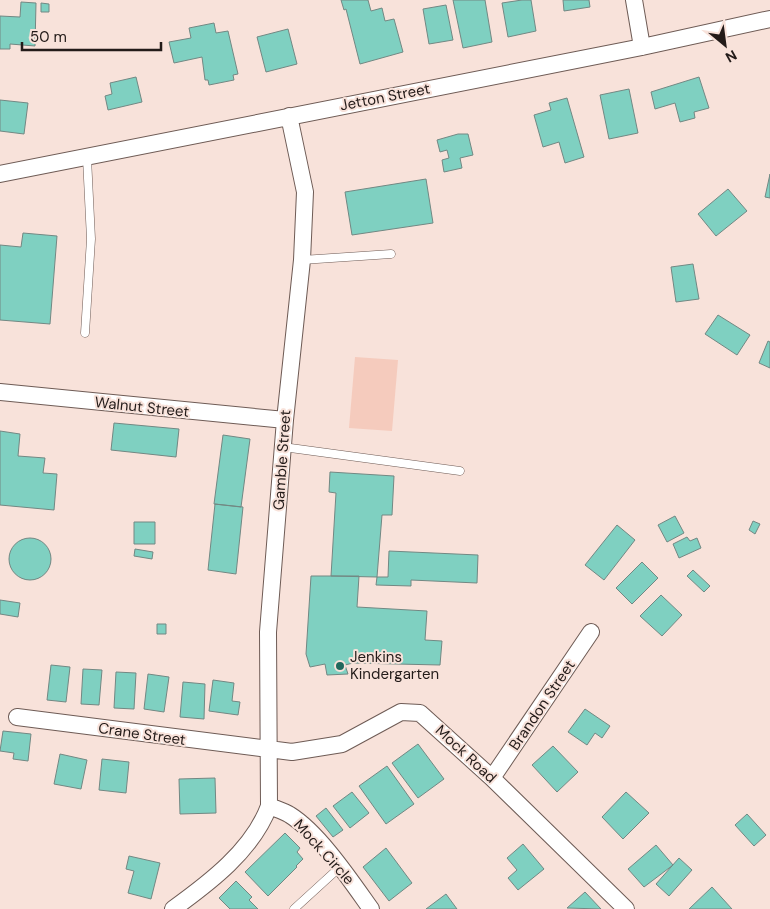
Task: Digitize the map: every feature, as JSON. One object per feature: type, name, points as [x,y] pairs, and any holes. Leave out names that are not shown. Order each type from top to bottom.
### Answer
[{"type":"street","points":[[634,0],[642,46]]},
{"type":"street","name":"Jetton Street","points":[[0,174],[770,19]]},
{"type":"street","name":"Gamble Street","points":[[269,806],[267,751],[268,632],[284,420],[302,260],[305,192],[290,116]]},
{"type":"street","name":"Walnut Street","points":[[0,392],[284,420]]},
{"type":"street","name":"Brandon Street","points":[[492,778],[591,632]]},
{"type":"street","name":"Mock Road","points":[[267,751],[292,752],[329,748],[352,740],[392,716],[410,711],[427,718],[492,778],[626,909]]},
{"type":"street","name":"Crane Street","points":[[17,717],[267,751]]},
{"type":"street","points":[[172,909],[196,892],[232,859],[257,828],[269,806]]},
{"type":"street","name":"Mock Circle","points":[[269,806],[297,819],[340,867],[371,909]]},
{"type":"lane","points":[[85,333],[91,239],[87,158]]},
{"type":"lane","points":[[302,260],[391,254]]},
{"type":"lane","points":[[283,447],[460,471]]},
{"type":"lane","points":[[294,909],[340,867]]},
{"type":"shaded area","points":[[355,357],[398,360],[392,431],[349,428]]},
{"type":"building","points":[[341,0],[368,0],[371,11],[382,8],[385,21],[394,19],[403,52],[360,64],[346,9],[344,10]]},
{"type":"building","points":[[453,0],[485,0],[492,42],[463,48]]},
{"type":"building","points":[[531,0],[536,31],[508,37],[502,3]]},
{"type":"building","points":[[563,0],[589,0],[590,7],[564,11]]},
{"type":"building","points":[[21,2],[36,3],[35,46],[10,44],[10,49],[0,49],[0,16],[20,17]]},
{"type":"building","points":[[41,3],[49,4],[49,12],[41,12]]},
{"type":"building","points":[[446,5],[453,40],[429,44],[423,9]]},
{"type":"building","points":[[214,23],[216,33],[228,31],[238,74],[233,75],[234,80],[209,85],[208,80],[205,80],[202,57],[174,63],[169,42],[191,38],[189,28]]},
{"type":"building","points":[[288,29],[297,64],[266,72],[257,37]]},
{"type":"building","points":[[136,77],[142,102],[108,110],[105,96],[112,94],[110,83]]},
{"type":"building","points":[[699,77],[709,108],[694,112],[695,118],[680,122],[675,103],[655,109],[651,92]]},
{"type":"building","points":[[629,89],[638,133],[609,139],[600,95]]},
{"type":"building","points":[[567,98],[584,157],[565,163],[559,142],[543,147],[534,115],[551,110],[549,103]]},
{"type":"building","points":[[0,100],[28,103],[24,134],[0,131]]},
{"type":"building","points":[[458,134],[468,134],[473,155],[460,158],[462,168],[444,172],[442,160],[449,158],[447,150],[440,152],[437,140]]},
{"type":"building","points":[[770,174],[770,198],[765,197]]},
{"type":"building","points":[[426,179],[433,223],[352,235],[345,192]]},
{"type":"building","points":[[728,189],[747,211],[716,236],[698,214]]},
{"type":"building","points":[[23,233],[57,236],[50,324],[0,320],[0,245],[21,247]]},
{"type":"building","points":[[693,264],[699,299],[676,302],[671,267]]},
{"type":"building","points":[[718,315],[750,335],[737,355],[705,334]]},
{"type":"building","points":[[768,341],[770,342],[770,368],[759,363]]},
{"type":"building","points":[[114,423],[179,429],[176,457],[111,450]]},
{"type":"building","points":[[0,431],[20,434],[18,456],[45,458],[43,473],[57,474],[54,510],[0,505]]},
{"type":"building","points":[[223,435],[250,439],[241,507],[214,504]]},
{"type":"building","points":[[330,472],[394,476],[392,515],[382,515],[377,577],[331,576],[336,493],[329,492]]},
{"type":"building","points":[[215,504],[243,507],[236,574],[208,570]]},
{"type":"building","points":[[675,516],[684,533],[667,542],[658,525]]},
{"type":"building","points":[[753,521],[760,524],[755,534],[749,530]]},
{"type":"building","points":[[134,522],[155,522],[155,544],[134,544]]},
{"type":"building","points":[[617,525],[635,540],[604,580],[585,565]]},
{"type":"building","points":[[687,537],[690,541],[697,538],[701,548],[679,558],[673,544]]},
{"type":"building","points":[[34,538],[42,541],[48,547],[51,559],[48,571],[42,577],[26,580],[18,577],[12,571],[9,555],[12,547],[18,541]]},
{"type":"building","points":[[135,549],[153,552],[152,559],[134,556]]},
{"type":"building","points":[[389,551],[478,555],[477,583],[411,580],[411,586],[376,585],[377,577],[388,577]]},
{"type":"building","points":[[642,562],[658,578],[632,604],[616,588]]},
{"type":"building","points":[[693,570],[710,586],[704,592],[687,576]]},
{"type":"building","points":[[311,576],[359,576],[357,607],[427,611],[425,640],[442,641],[440,665],[353,663],[345,665],[348,674],[327,675],[325,664],[310,667],[306,654]]},
{"type":"building","points":[[661,595],[682,615],[662,636],[640,616]]},
{"type":"building","points":[[0,600],[20,603],[18,617],[0,614]]},
{"type":"building","points":[[157,624],[166,624],[166,634],[157,634]]},
{"type":"building","points":[[51,665],[70,667],[66,702],[47,700]]},
{"type":"building","points":[[83,669],[102,670],[99,705],[81,704]]},
{"type":"building","points":[[116,672],[136,673],[134,709],[114,708]]},
{"type":"building","points":[[148,674],[169,677],[164,712],[144,709]]},
{"type":"building","points":[[213,680],[234,683],[232,701],[240,702],[238,715],[209,711]]},
{"type":"building","points":[[183,682],[205,684],[204,719],[180,717]]},
{"type":"building","points":[[585,709],[610,726],[602,738],[595,733],[587,745],[568,732]]},
{"type":"building","points":[[3,731],[31,734],[28,761],[13,759],[14,753],[0,751]]},
{"type":"building","points":[[418,744],[444,779],[418,798],[392,763]]},
{"type":"building","points":[[553,746],[578,772],[557,792],[532,765]]},
{"type":"building","points":[[60,754],[87,760],[81,789],[54,784]]},
{"type":"building","points":[[102,759],[129,762],[126,793],[99,790]]},
{"type":"building","points":[[387,766],[414,804],[386,824],[359,786]]},
{"type":"building","points":[[215,778],[216,813],[180,814],[179,779]]},
{"type":"building","points":[[352,792],[369,813],[350,828],[333,806]]},
{"type":"building","points":[[626,792],[649,813],[623,839],[602,817]]},
{"type":"building","points":[[326,808],[343,830],[333,837],[316,816]]},
{"type":"building","points":[[747,814],[766,835],[754,846],[735,825]]},
{"type":"building","points":[[285,833],[300,848],[297,852],[303,859],[268,896],[245,872]]},
{"type":"building","points":[[523,844],[544,869],[518,890],[508,878],[517,870],[507,858]]},
{"type":"building","points":[[656,845],[673,865],[644,887],[628,869]]},
{"type":"building","points":[[386,848],[412,883],[389,901],[363,867]]},
{"type":"building","points":[[129,856],[160,863],[151,899],[128,893],[134,871],[126,869]]},
{"type":"building","points":[[679,858],[692,870],[669,896],[656,884]]},
{"type":"building","points":[[236,881],[252,897],[249,900],[258,909],[230,909],[219,898]]},
{"type":"building","points":[[712,887],[732,909],[689,909]]},
{"type":"building","points":[[585,892],[601,909],[567,908]]},
{"type":"building","points":[[446,894],[457,909],[426,909]]},
{"type":"place","name":"Jenkins Kindergarten","points":[[340,666]]}]
